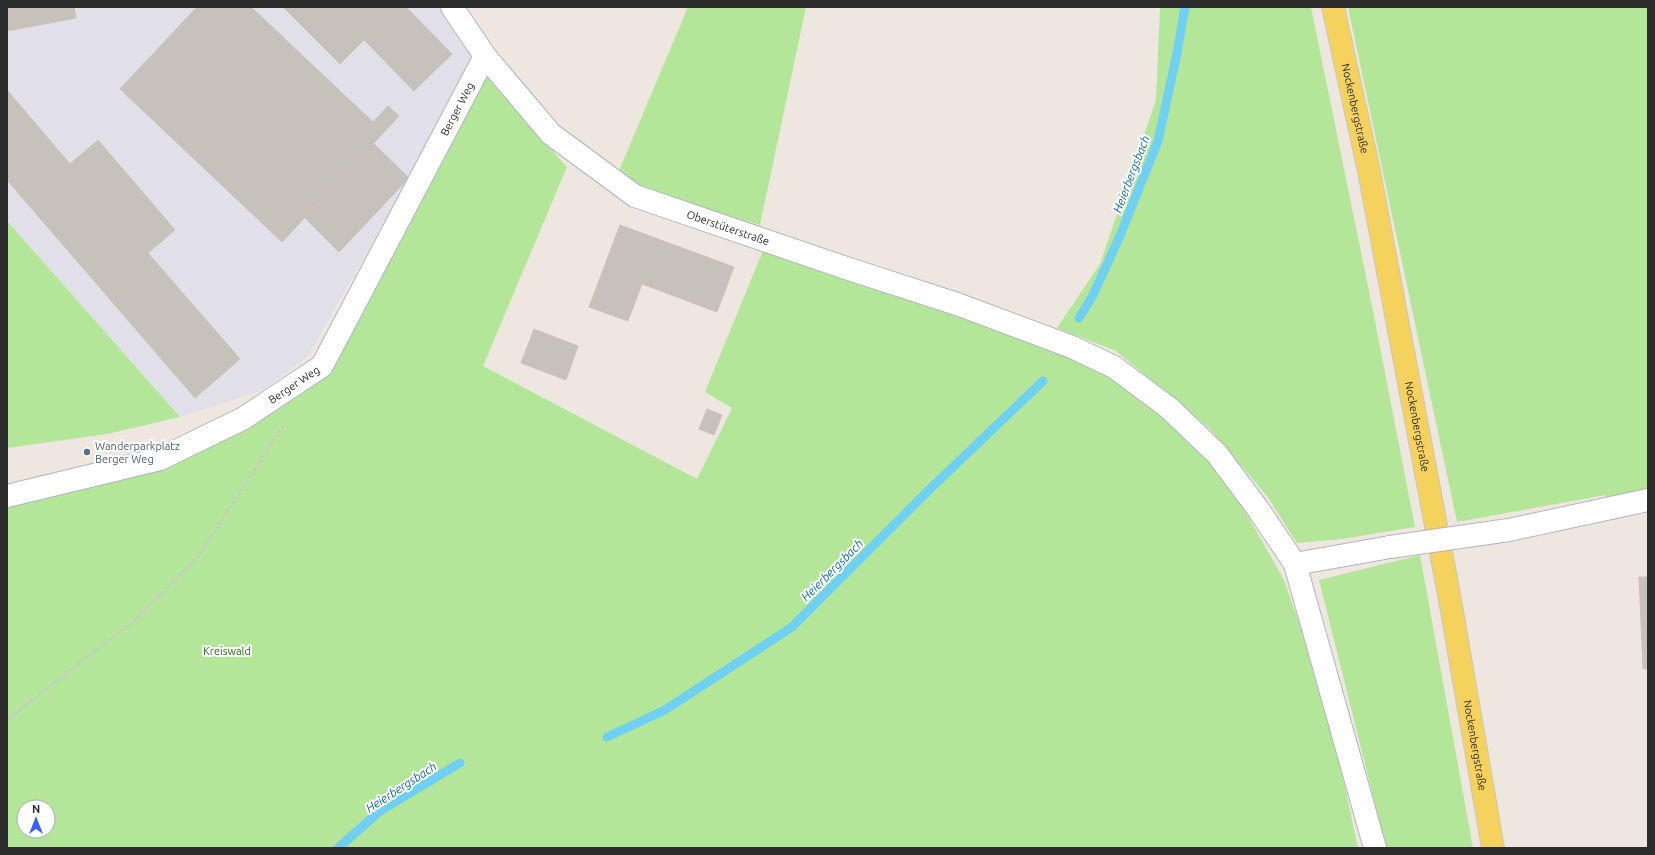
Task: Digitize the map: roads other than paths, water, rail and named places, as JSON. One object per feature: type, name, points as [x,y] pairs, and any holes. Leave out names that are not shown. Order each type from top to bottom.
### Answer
[{"type":"main road","name":"Nockenbergstraße","points":[[1333,7],[1372,187],[1450,600],[1493,848]]},
{"type":"street","name":"Oberstüterstraße","points":[[452,7],[484,56],[551,134],[634,196],[957,304],[1072,347],[1114,367],[1169,408],[1217,454],[1258,509],[1295,564]]},
{"type":"street","name":"Berger Weg","points":[[7,496],[160,459],[244,418],[322,366],[484,56]]},
{"type":"street","points":[[1375,848],[1295,564],[1390,546],[1509,530],[1648,500]]},
{"type":"waterway","name":"Heierbergsbach","points":[[1079,318],[1092,297],[1119,238],[1158,141],[1177,53],[1185,7]]},
{"type":"waterway","name":"Heierbergsbach","points":[[607,737],[665,710],[792,627],[931,488],[1043,381]]},
{"type":"waterway","name":"Heierbergsbach","points":[[338,848],[380,811],[460,763]]},
{"type":"place","name":"Wanderparkplatz Berger Weg","points":[[87,452]]},
{"type":"park label","name":"Kreiswald","points":[[227,651]]}]
